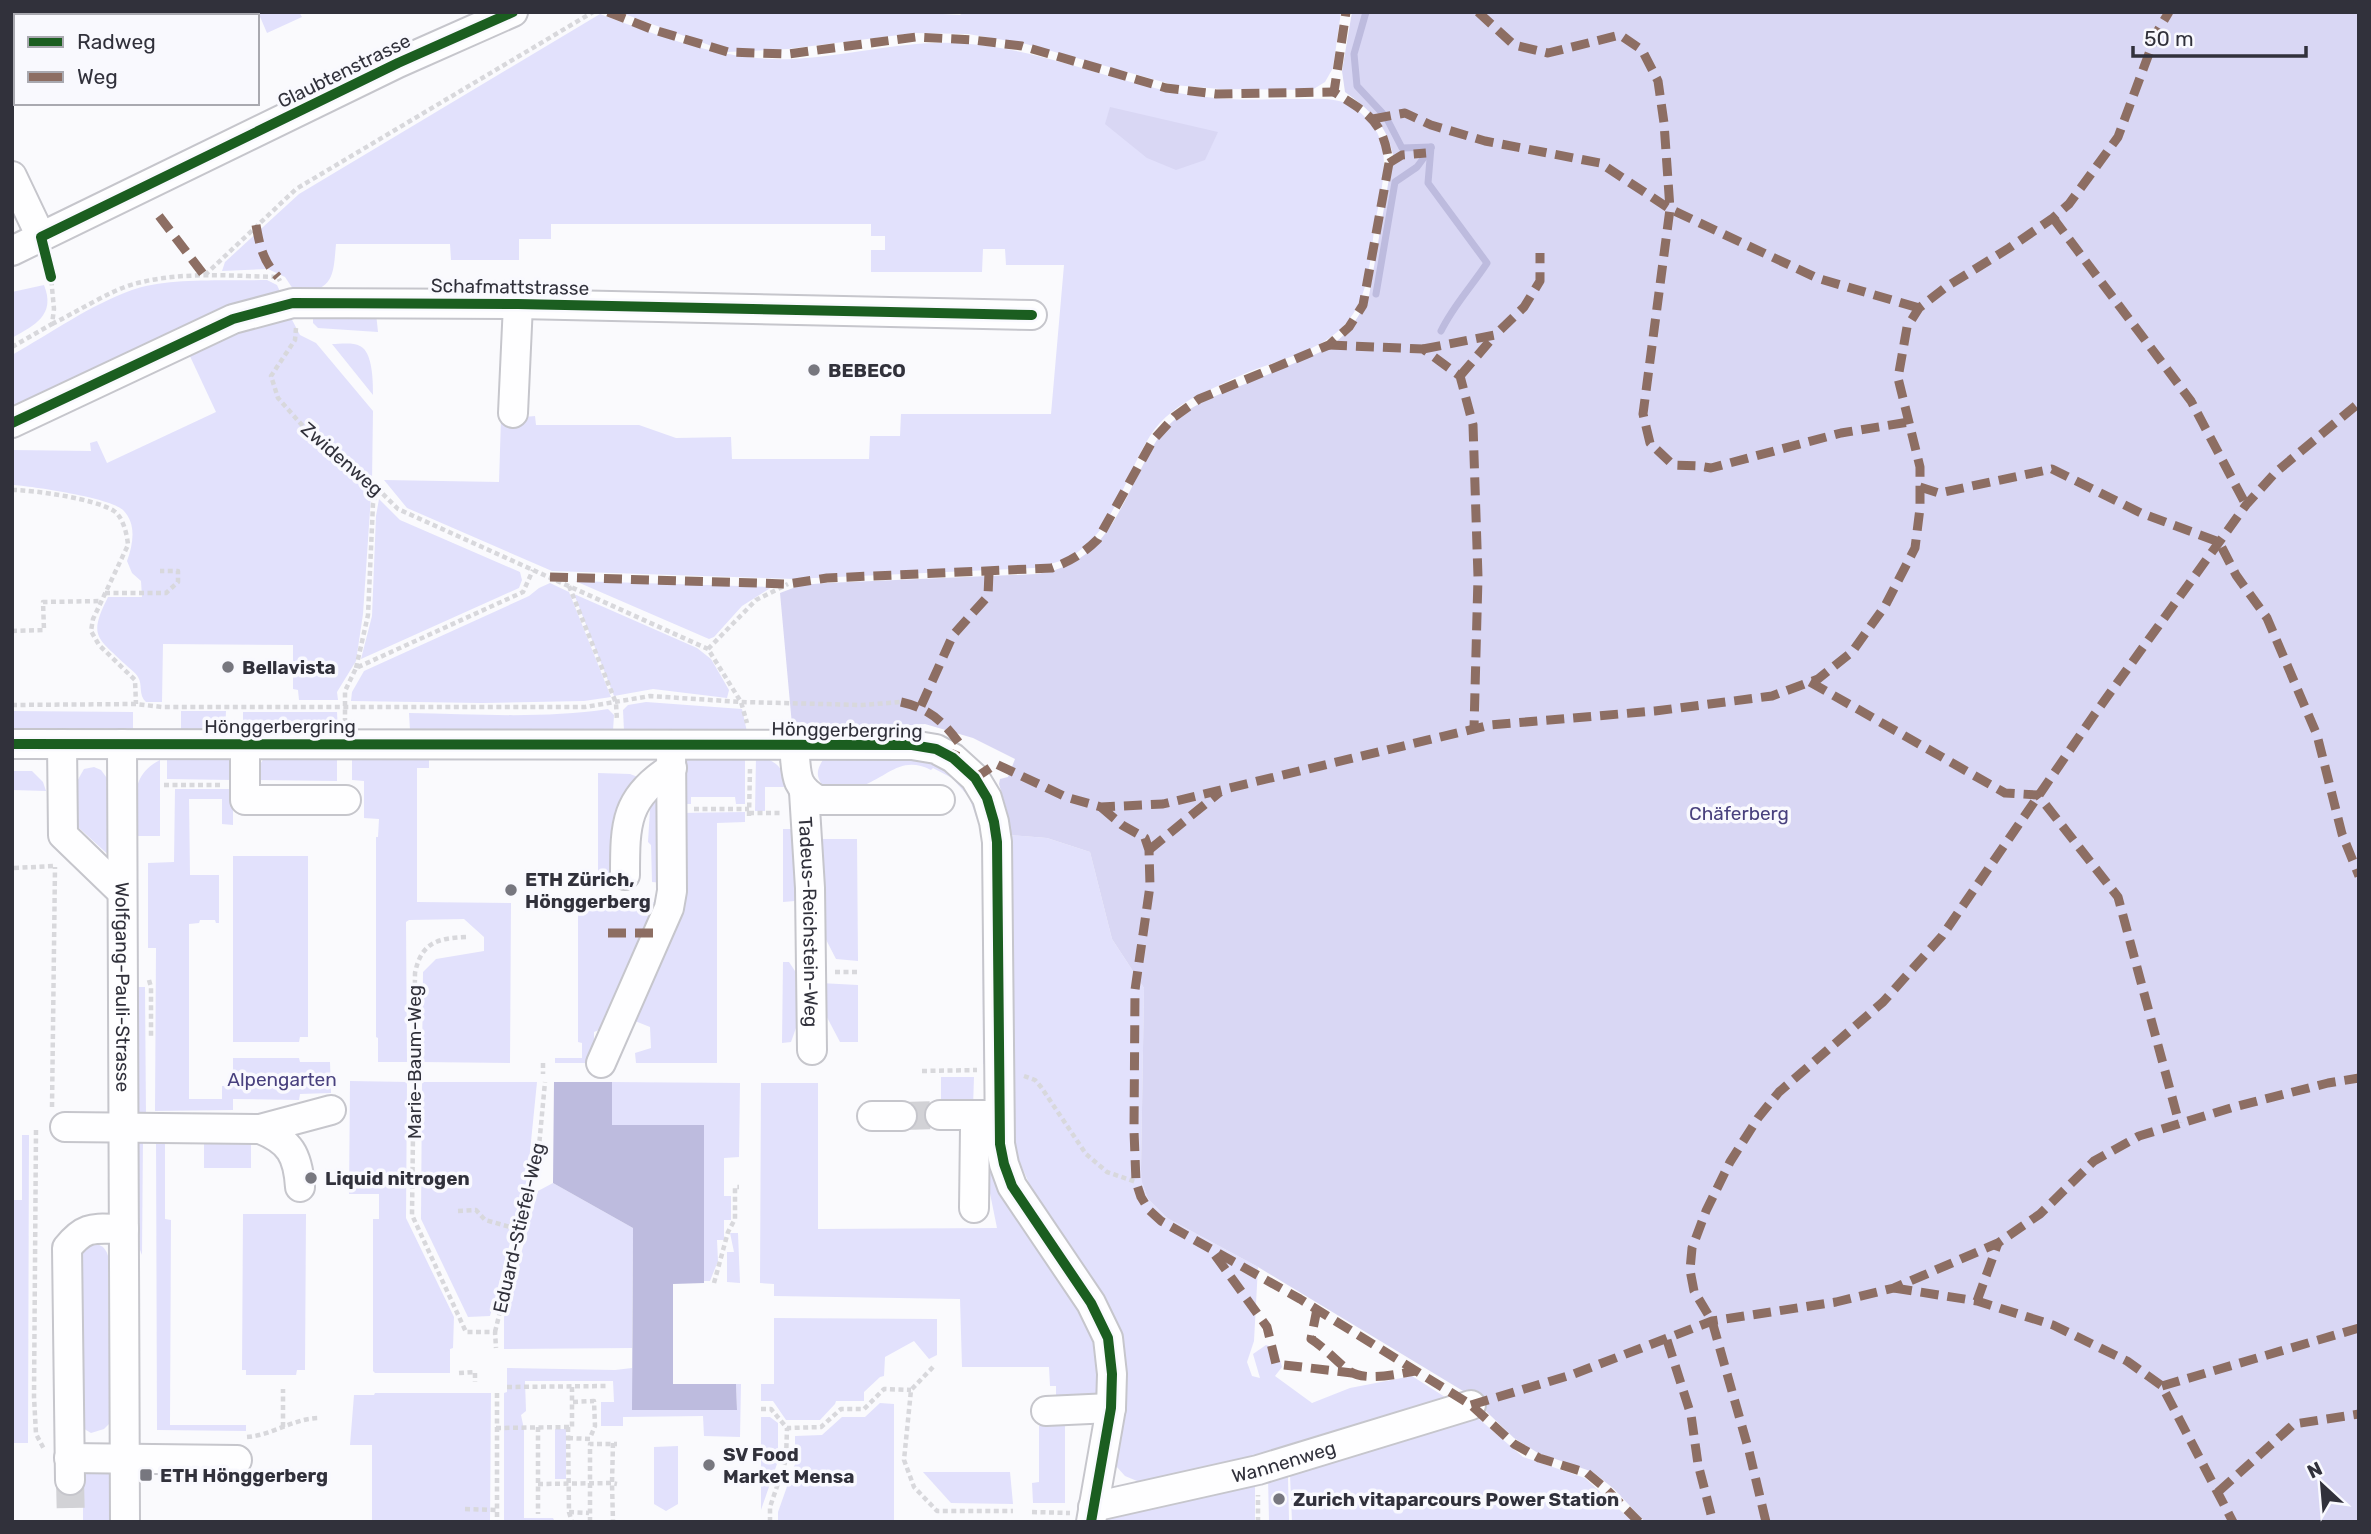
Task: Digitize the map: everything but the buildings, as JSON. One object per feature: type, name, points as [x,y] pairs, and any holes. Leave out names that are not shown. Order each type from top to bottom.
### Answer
[{"type":"street","name":"Glaubtenstrasse","points":[[12,251],[398,63],[513,12]]},
{"type":"street","points":[[12,176],[41,237]]},
{"type":"street","name":"Schafmattstrasse","points":[[12,423],[233,319],[293,303],[518,304],[1032,315]]},
{"type":"street","points":[[513,413],[518,304]]},
{"type":"street","name":"Hönggerbergring","points":[[12,744],[245,744],[672,756],[794,746],[912,746],[936,748],[953,758],[975,778],[987,798],[997,842],[990,1115],[1012,1185],[1091,1303],[1108,1338],[1112,1374],[1111,1408],[1082,1514]]},
{"type":"street","points":[[62,744],[63,835],[122,892]]},
{"type":"street","name":"Wolfgang-Pauli-Strasse","points":[[122,744],[125,1522]]},
{"type":"street","points":[[245,744],[245,800],[346,800]]},
{"type":"street","name":"Tadeus-Reichstein-Weg","points":[[794,746],[804,803],[810,888],[812,1050]]},
{"type":"street","points":[[601,1063],[669,908],[672,756]]},
{"type":"street","points":[[625,875],[625,834],[629,814],[672,756]]},
{"type":"street","name":"Tadeus-Reichstein-Weg","points":[[804,803],[818,800],[940,800]]},
{"type":"street","points":[[59,1122],[122,1127],[260,1129],[331,1110]]},
{"type":"street","points":[[940,1115],[990,1115]]},
{"type":"street","points":[[974,1208],[975,1128],[990,1115]]},
{"type":"street","points":[[872,1116],[902,1116]]},
{"type":"street","points":[[260,1129],[285,1142],[299,1168],[300,1187]]},
{"type":"street","points":[[124,1229],[92,1229],[78,1234],[66,1248],[63,1465],[125,1459],[237,1460]]},
{"type":"street","name":"Wannenweg","points":[[1082,1514],[1258,1470],[1471,1405]]},
{"type":"street","points":[[1046,1411],[1111,1408]]},
{"type":"path","points":[[204,275],[296,189],[593,12]]},
{"type":"path","points":[[41,237],[51,276],[54,309],[52,324]]},
{"type":"path","points":[[12,347],[131,285],[164,278],[204,275],[278,277],[293,303]]},
{"type":"path","points":[[345,691],[356,668],[368,615],[373,504],[377,488]]},
{"type":"path","points":[[12,490],[44,493],[97,504],[116,512],[127,532],[128,545],[93,619],[91,631],[99,645],[135,680],[136,704]]},
{"type":"path","points":[[356,668],[523,592],[533,570]]},
{"type":"path","points":[[105,593],[166,593],[178,582],[178,571],[160,571]]},
{"type":"path","points":[[750,731],[741,702],[708,649],[756,600],[788,584]]},
{"type":"path","points":[[569,586],[616,703]]},
{"type":"path","points":[[12,631],[44,630],[43,602],[101,601]]},
{"type":"path","points":[[12,705],[476,709],[585,707],[650,696],[741,702],[862,705],[901,702]]},
{"type":"path","points":[[749,813],[750,768]]},
{"type":"path","points":[[164,785],[245,785]]},
{"type":"path","points":[[672,809],[749,813],[804,803]]},
{"type":"path","points":[[55,867],[59,1122]]},
{"type":"path","points":[[543,1063],[543,1074]]},
{"type":"path","points":[[922,1071],[966,1071]]},
{"type":"path","points":[[1035,1080],[1086,1154],[1107,1172],[1136,1182]]},
{"type":"path","points":[[36,1130],[36,1434],[63,1465]]},
{"type":"path","points":[[714,1283],[728,1232],[735,1219],[735,1187],[739,1187]]},
{"type":"path","points":[[458,1211],[476,1210],[485,1220],[521,1230]]},
{"type":"path","points":[[495,1332],[496,1348]]},
{"type":"path","points":[[933,1367],[911,1390],[904,1460],[914,1487],[937,1511],[1013,1511]]},
{"type":"path","points":[[459,1373],[475,1372],[475,1382]]},
{"type":"path","points":[[507,1387],[608,1386]]},
{"type":"path","points":[[496,1428],[572,1427],[572,1387]]},
{"type":"path","points":[[283,1389],[283,1427]]},
{"type":"path","points":[[787,1428],[821,1427],[841,1409],[864,1409],[884,1389],[911,1390]]},
{"type":"path","points":[[497,1393],[497,1522]]},
{"type":"path","points":[[572,1402],[594,1401],[595,1426],[590,1441],[590,1522]]},
{"type":"path","points":[[761,1409],[771,1409],[787,1428],[786,1460],[770,1507],[770,1522]]},
{"type":"path","points":[[262,1436],[309,1418],[320,1418]]},
{"type":"path","points":[[538,1427],[538,1514]]},
{"type":"path","points":[[568,1427],[569,1512],[572,1522]]},
{"type":"path","points":[[568,1438],[615,1443],[613,1522]]},
{"type":"path","points":[[538,1484],[615,1483]]},
{"type":"path","points":[[465,1509],[497,1510]]},
{"type":"path","points":[[569,1512],[589,1513]]},
{"type":"path","points":[[1032,1512],[1082,1514]]},
{"type":"green space","points":[[258,12],[299,12],[302,17],[267,33]]},
{"type":"green space","points":[[619,12],[908,12],[960,15],[964,12],[1341,12],[1333,68],[1325,82],[1312,90],[1220,89],[1174,85],[1026,44],[968,34],[915,33],[788,49],[728,52]]},
{"type":"green space","name":"Chäferberg","points":[[1352,12],[2359,12],[2359,1522],[1645,1522],[1614,1489],[1593,1472],[1538,1453],[1514,1438],[1468,1394],[1258,1267],[1167,1218],[1148,1199],[1141,1170],[1144,988],[1112,939],[1090,852],[1047,838],[1010,835],[1007,811],[999,784],[1000,779],[1008,777],[1015,759],[973,738],[925,724],[889,727],[792,725],[780,593],[801,585],[1037,574],[1059,569],[1092,549],[1104,535],[1153,447],[1173,421],[1208,400],[1329,348],[1352,325],[1369,296],[1393,155],[1382,126],[1345,92],[1342,71]]},
{"type":"green space","points":[[600,14],[695,46],[768,59],[815,57],[925,43],[970,44],[1030,54],[1146,86],[1206,97],[1252,100],[1323,99],[1348,104],[1375,128],[1383,154],[1383,182],[1365,288],[1347,322],[1322,343],[1227,381],[1165,417],[1141,451],[1107,520],[1083,548],[1060,561],[1034,568],[793,579],[552,571],[407,508],[384,480],[499,482],[501,419],[535,416],[536,425],[639,425],[676,438],[731,437],[732,459],[869,459],[870,436],[900,436],[901,414],[1051,414],[1064,265],[1006,265],[1005,249],[983,249],[982,272],[871,272],[871,250],[885,250],[885,236],[871,236],[871,224],[551,224],[551,239],[519,239],[519,260],[451,260],[450,244],[336,244],[329,280],[318,289],[297,295],[285,277],[268,269],[222,271],[225,262],[299,194]]},
{"type":"green space","points":[[1110,107],[1218,132],[1205,160],[1176,170],[1147,158],[1105,124]]},
{"type":"green space","points":[[267,280],[277,285],[282,296],[12,411],[12,355],[101,303],[132,290],[163,283]]},
{"type":"green space","points":[[44,285],[47,295],[45,312],[35,323],[12,338],[12,292]]},
{"type":"green space","points":[[376,313],[378,332],[318,328],[313,323],[313,315]]},
{"type":"green space","points":[[290,316],[300,335],[316,343],[373,411],[372,481],[363,614],[356,661],[337,692],[338,700],[299,700],[298,690],[293,689],[293,645],[163,644],[162,702],[146,702],[137,676],[102,642],[97,629],[108,597],[142,597],[141,581],[132,573],[127,561],[131,548],[130,521],[123,510],[103,501],[53,490],[12,485],[12,450],[91,451],[90,443],[97,441],[107,463],[216,412],[188,352],[242,329]]},
{"type":"green space","points":[[332,344],[354,344],[364,349],[371,368],[373,395]]},
{"type":"green space","points":[[379,499],[400,520],[520,572],[522,580],[519,588],[361,659],[372,616]]},
{"type":"green space","points":[[575,581],[772,587],[742,606],[714,637],[709,639]]},
{"type":"green space","points":[[550,583],[569,592],[611,697],[584,701],[482,703],[351,701],[352,692],[364,671],[529,596]]},
{"type":"green space","points":[[574,594],[697,648],[711,659],[729,690],[727,698],[653,689],[614,696]]},
{"type":"green space","points":[[646,702],[742,709],[747,732],[624,731],[623,710],[628,705]]},
{"type":"green space","points":[[608,709],[614,715],[613,731],[410,731],[409,713],[534,715]]},
{"type":"green space","points":[[12,711],[133,712],[133,730],[12,730]]},
{"type":"green space","points":[[181,711],[226,711],[225,731],[181,731]]},
{"type":"green space","points":[[243,712],[337,712],[338,731],[243,731]]},
{"type":"green space","points":[[352,755],[429,756],[429,768],[417,768],[417,902],[511,903],[510,1063],[422,1062],[423,972],[436,959],[484,951],[484,937],[464,919],[406,922],[407,1062],[378,1062],[376,837],[379,819],[364,818],[364,781],[352,780]]},
{"type":"green space","points":[[167,756],[228,757],[231,760],[234,780],[167,779]]},
{"type":"green space","points":[[337,756],[337,781],[259,780],[259,766],[264,758]]},
{"type":"green space","points":[[685,756],[745,757],[745,804],[736,804],[735,797],[691,797],[691,804],[679,804]]},
{"type":"green space","points":[[756,757],[768,759],[777,765],[785,780],[786,787],[765,787],[765,811],[755,811]]},
{"type":"green space","points":[[825,757],[916,757],[931,760],[968,785],[983,821],[988,1064],[983,1064],[982,833],[969,797],[952,778],[933,768],[931,770],[912,765],[896,768],[860,786],[825,788],[819,780],[818,772]]},
{"type":"green space","points":[[160,760],[160,836],[135,836],[134,803],[138,783],[150,766]]},
{"type":"green space","points":[[94,767],[101,770],[109,781],[114,860],[78,827],[76,783],[84,769]]},
{"type":"green space","points":[[12,771],[32,771],[43,782],[46,791],[12,790]]},
{"type":"green space","points":[[598,773],[630,774],[643,779],[613,838],[613,882],[598,882]]},
{"type":"green space","points":[[657,788],[665,883],[652,882],[651,845],[648,842],[650,809]]},
{"type":"green space","name":"Alpengarten","points":[[175,789],[233,789],[233,825],[222,824],[222,799],[189,799],[190,875],[219,875],[219,923],[215,920],[200,920],[199,923],[189,924],[189,1099],[222,1099],[222,1086],[233,1086],[233,1058],[299,1058],[300,1062],[330,1062],[331,1093],[300,1094],[299,1100],[233,1099],[233,1110],[155,1111],[156,948],[148,948],[148,863],[174,862]]},
{"type":"green space","points":[[745,812],[745,822],[717,823],[717,1063],[636,1063],[635,1053],[651,1048],[650,1027],[635,1021],[679,813]]},
{"type":"green space","points":[[783,829],[795,829],[802,893],[795,901],[783,902]]},
{"type":"green space","points":[[1010,835],[1047,838],[1090,852],[1112,939],[1144,988],[1141,1170],[1145,1190],[1148,1199],[1167,1218],[1258,1267],[1254,1341],[1247,1362],[1252,1376],[1260,1378],[1253,1354],[1266,1345],[1277,1349],[1282,1367],[1275,1376],[1312,1403],[1350,1388],[1412,1376],[1478,1418],[1523,1457],[1585,1478],[1633,1522],[1292,1522],[1290,1475],[1166,1482],[1137,1481],[1125,1476],[1116,1466],[1113,1456],[1126,1390],[1124,1340],[1103,1294],[1033,1192],[1014,1142],[1009,1070]]},
{"type":"green space","points":[[822,839],[857,839],[858,961],[836,959],[818,924],[822,891]]},
{"type":"green space","points":[[233,856],[308,856],[308,1037],[300,1037],[299,1042],[233,1042]]},
{"type":"green space","points":[[663,902],[611,1025],[594,1032],[594,1063],[555,1063],[555,1058],[582,1058],[582,1043],[578,1042],[578,903]]},
{"type":"green space","points":[[783,962],[789,962],[801,980],[802,1011],[791,1042],[782,1043]]},
{"type":"green space","points":[[820,983],[858,985],[858,1042],[840,1042],[820,1004]]},
{"type":"green space","points":[[134,987],[145,987],[146,1118],[134,1108]]},
{"type":"green space","points":[[941,1077],[974,1077],[973,1108],[941,1108]]},
{"type":"green space","points":[[350,1081],[407,1082],[406,1218],[454,1317],[450,1373],[373,1371],[373,1219],[379,1219],[379,1194],[349,1194]]},
{"type":"green space","points":[[422,1082],[537,1082],[527,1181],[490,1316],[468,1317],[421,1219]]},
{"type":"green space","points":[[612,1082],[740,1083],[739,1157],[724,1158],[724,1196],[731,1196],[731,1220],[724,1220],[724,1240],[717,1240],[718,1261],[710,1281],[704,1281],[704,1126],[612,1125]]},
{"type":"green space","points":[[761,1083],[818,1083],[818,1229],[997,1228],[983,1159],[988,1131],[1095,1334],[1101,1396],[1056,1396],[1056,1386],[1050,1386],[1049,1367],[962,1367],[960,1299],[774,1296],[774,1284],[760,1283]]},
{"type":"green space","points":[[22,1135],[29,1135],[28,1443],[12,1443],[12,1200],[22,1200]]},
{"type":"green space","points":[[156,1136],[165,1136],[165,1219],[171,1220],[170,1425],[246,1425],[246,1431],[157,1430]]},
{"type":"green space","points":[[204,1136],[251,1136],[251,1168],[204,1168]]},
{"type":"green space","points":[[143,1137],[142,1255],[133,1232],[133,1141]]},
{"type":"green space","points":[[553,1183],[633,1228],[632,1348],[504,1349],[504,1317],[538,1191]]},
{"type":"green space","points":[[243,1214],[306,1214],[305,1370],[297,1370],[296,1375],[246,1375],[246,1370],[242,1370]]},
{"type":"green space","points":[[730,1233],[738,1233],[740,1283],[727,1282],[727,1252],[734,1252]]},
{"type":"green space","points":[[90,1243],[102,1246],[108,1256],[110,1423],[104,1429],[91,1433],[81,1427],[77,1252]]},
{"type":"green space","points":[[774,1318],[937,1319],[937,1355],[929,1359],[914,1341],[885,1357],[884,1376],[864,1392],[864,1401],[836,1401],[820,1420],[786,1420],[773,1401],[761,1401],[761,1384],[774,1384]]},
{"type":"green space","points":[[507,1368],[632,1368],[633,1410],[737,1409],[736,1384],[741,1384],[740,1437],[704,1436],[703,1416],[623,1417],[623,1426],[601,1426],[601,1402],[614,1402],[613,1381],[525,1381],[526,1411],[521,1415],[524,1429],[524,1518],[553,1518],[555,1522],[504,1522],[504,1393],[507,1392]]},
{"type":"green space","points":[[491,1393],[490,1522],[372,1522],[372,1445],[350,1445],[354,1395]]},
{"type":"green space","points":[[880,1403],[894,1404],[894,1522],[778,1522],[778,1512],[795,1464],[795,1436],[822,1435],[842,1417],[865,1417]]},
{"type":"green space","points":[[761,1417],[770,1417],[778,1423],[778,1461],[761,1510]]},
{"type":"green space","points":[[1039,1426],[1065,1426],[1065,1503],[1033,1503],[1032,1483],[1039,1482]]},
{"type":"green space","points":[[555,1429],[566,1429],[566,1479],[555,1479]]},
{"type":"green space","points":[[678,1446],[678,1504],[666,1511],[654,1504],[654,1447]]},
{"type":"green space","points":[[923,1472],[1010,1472],[1013,1504],[951,1503]]},
{"type":"green space","points":[[83,1473],[112,1473],[111,1522],[83,1522]]},
{"type":"green space","name":"Zurich vitaparcours Power Station","points":[[1268,1477],[1288,1477],[1289,1520],[1269,1521]]},
{"type":"green space","points":[[1255,1478],[1255,1522],[1110,1522],[1108,1517]]},
{"type":"shaded area","points":[[554,1082],[612,1082],[612,1125],[704,1125],[704,1283],[673,1284],[673,1384],[736,1384],[737,1410],[632,1410],[633,1228],[553,1183]]},
{"type":"waterway","points":[[1366,12],[1354,54],[1357,86],[1386,117],[1402,148],[1431,147]]},
{"type":"waterway","points":[[1431,147],[1428,183],[1487,263],[1441,331]]},
{"type":"waterway","points":[[1376,294],[1395,182],[1417,167],[1431,148]]},
{"type":"tunnel","points":[[902,1116],[940,1115]]},
{"type":"tunnel","points":[[70,1480],[71,1522]]},
{"type":"marked path","points":[[608,12],[651,29],[728,52],[788,54],[916,37],[973,40],[1022,46],[1166,88],[1216,94],[1334,92]]},
{"type":"marked path","points":[[550,577],[788,584],[827,578],[1052,568],[1082,552],[1098,539],[1153,440],[1174,417],[1199,399],[1329,345],[1349,327],[1363,305],[1389,163],[1383,136],[1372,119],[1334,92],[1346,12]]},
{"type":"marked path","points":[[1478,12],[1514,45],[1548,53],[1620,35],[1642,50],[1658,81],[1670,209],[1643,414],[1650,443],[1673,465],[1711,468],[1841,433],[1909,422]]},
{"type":"marked path","points":[[975,778],[996,764],[1066,797],[1101,807],[1163,804],[1490,725],[1655,711],[1772,696],[1818,679],[1852,652],[1885,606],[1915,548],[1920,508],[1920,467],[1898,378],[1907,327],[1919,308],[1946,287],[2009,248],[2069,204],[2118,137],[2157,32],[2169,12]]},
{"type":"marked path","points":[[1373,119],[1405,113],[1431,125],[1485,141],[1600,163],[1670,209],[1817,278],[1919,308]]},
{"type":"marked path","points":[[1389,163],[1402,155],[1426,153]]},
{"type":"marked path","points":[[159,216],[204,275]]},
{"type":"marked path","points":[[2053,218],[2191,401],[2246,505]]},
{"type":"marked path","points":[[256,225],[263,253],[278,277]]},
{"type":"marked path","points":[[1423,349],[1495,335],[1524,307],[1540,281],[1540,253]]},
{"type":"marked path","points":[[1460,376],[1495,335]]},
{"type":"marked path","points":[[1329,345],[1423,349],[1460,376],[1473,425],[1478,577],[1474,728]]},
{"type":"marked path","points":[[1766,1522],[1712,1321],[1694,1291],[1690,1270],[1692,1248],[1706,1211],[1730,1162],[1758,1118],[1779,1092],[1883,1002],[1942,936],[2094,715],[2246,505],[2276,472],[2359,403]]},
{"type":"marked path","points":[[1920,487],[1939,493],[2052,469],[2141,513],[2219,542],[2236,575],[2267,618],[2317,735],[2342,834],[2359,876]]},
{"type":"marked path","points":[[921,706],[953,635],[988,596],[989,572]]},
{"type":"marked path","points":[[1810,682],[2005,793],[2038,795],[2118,897],[2179,1123]]},
{"type":"marked path","points":[[901,702],[927,712],[947,728],[959,743],[953,758]]},
{"type":"marked path","points":[[1149,850],[1220,792]]},
{"type":"marked path","points":[[1101,807],[1122,825],[1145,838],[1149,850],[1150,886],[1135,990],[1134,1131],[1136,1182],[1149,1210],[1161,1221],[1300,1299],[1471,1405],[1514,1444],[1539,1458],[1587,1473],[1639,1522]]},
{"type":"marked path","points":[[608,933],[658,933]]},
{"type":"marked path","points":[[1471,1405],[1571,1375],[1712,1321],[1836,1302],[1894,1288],[1998,1243],[2040,1214],[2094,1161],[2139,1136],[2234,1107],[2328,1083],[2359,1078]]},
{"type":"marked path","points":[[1977,1301],[1998,1243]]},
{"type":"marked path","points":[[1215,1255],[1267,1327],[1276,1364],[1352,1373]]},
{"type":"marked path","points":[[1894,1288],[1977,1301],[2053,1325],[2127,1361],[2162,1386],[2233,1522]]},
{"type":"marked path","points":[[1317,1309],[1311,1339],[1349,1371],[1372,1377],[1415,1371]]},
{"type":"marked path","points":[[2162,1386],[2359,1328]]},
{"type":"marked path","points":[[1667,1340],[1691,1415],[1698,1464],[1713,1522]]},
{"type":"marked path","points":[[2218,1492],[2294,1424],[2359,1414]]},
{"type":"cycle path","points":[[51,277],[41,237],[398,63],[513,12]]},
{"type":"cycle path","points":[[12,423],[233,319],[293,303],[518,304],[1032,315]]},
{"type":"cycle path","points":[[12,744],[912,745],[936,749],[953,758],[975,778],[987,798],[997,842],[1000,1144],[1004,1164],[1012,1186],[1091,1303],[1108,1338],[1112,1374],[1111,1408],[1091,1522]]},
{"type":"place","name":"BEBECO","points":[[814,370]]},
{"type":"place","name":"Bellavista","points":[[228,667]]},
{"type":"place","name":"ETH Zürich, Hönggerberg","points":[[511,890]]},
{"type":"place","name":"Liquid nitrogen","points":[[311,1178]]},
{"type":"place","name":"SV Food Market Mensa","points":[[709,1465]]},
{"type":"place","name":"ETH Hönggerberg","points":[[146,1475]]},
{"type":"place","name":"Zurich vitaparcours Power Station","points":[[1279,1499]]}]
